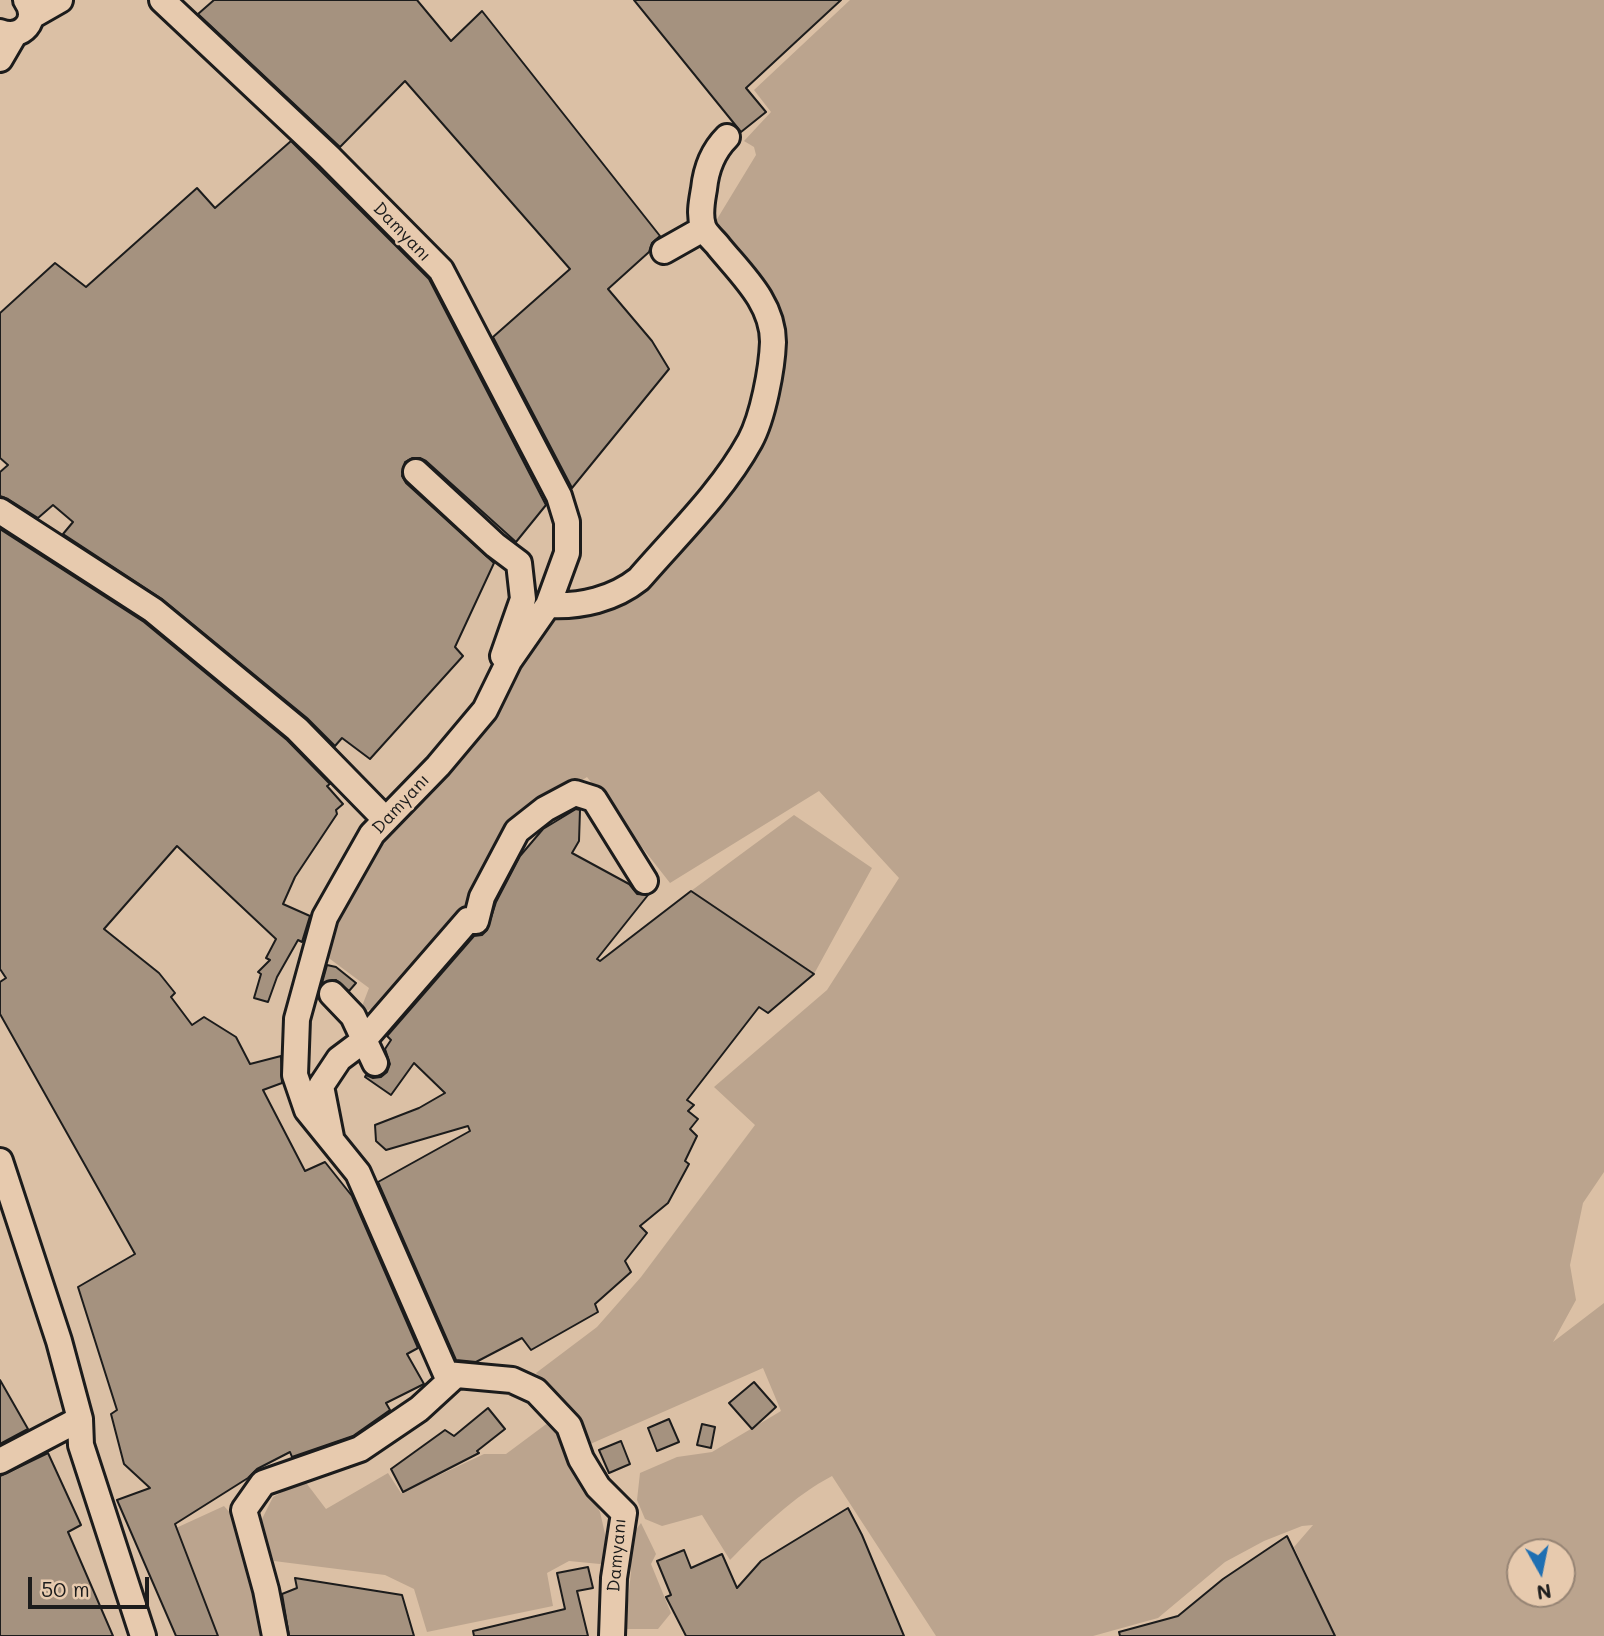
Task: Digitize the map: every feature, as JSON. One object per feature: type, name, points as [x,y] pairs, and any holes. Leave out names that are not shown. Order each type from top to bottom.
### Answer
[{"type":"street","points":[[0,59],[7,33],[26,29],[29,8],[60,0]]},
{"type":"street","name":"Damyanı","points":[[162,0],[329,157],[441,270],[559,496],[568,522],[567,553],[548,605],[509,660],[485,710],[438,766],[372,834],[325,917],[297,1018],[295,1075],[307,1110],[358,1173],[446,1374],[512,1380],[536,1391],[569,1426],[581,1459],[598,1487],[624,1513],[614,1578],[612,1636]]},
{"type":"street","points":[[548,605],[559,606],[606,599],[624,591],[639,579],[729,474],[751,438],[765,396],[773,344],[772,324],[754,290],[703,229],[701,214],[705,176],[716,148],[727,136]]},
{"type":"street","points":[[664,251],[703,229]]},
{"type":"street","points":[[416,472],[495,545],[519,563],[523,598],[502,655],[509,660]]},
{"type":"street","points":[[0,511],[153,610],[297,729],[385,819]]},
{"type":"street","points":[[332,1144],[321,1086],[339,1059],[363,1041],[449,939],[468,920],[476,921],[482,897],[517,831],[545,810],[575,793],[594,799],[645,880]]},
{"type":"street","points":[[332,994],[353,1016],[375,1063]]},
{"type":"street","points":[[0,1161],[59,1341],[80,1419],[81,1445],[143,1636]]},
{"type":"street","points":[[275,1636],[266,1590],[244,1510],[263,1483],[359,1449],[419,1409],[456,1375]]},
{"type":"street","points":[[0,1461],[80,1419]]},
{"type":"shaded area","points":[[850,0],[1604,0],[1604,1172],[1583,1203],[1570,1265],[1576,1300],[1553,1342],[1604,1303],[1604,1636],[1335,1636],[1294,1547],[1313,1525],[1302,1526],[1264,1541],[1225,1562],[1158,1618],[1093,1636],[936,1636],[832,1476],[791,1503],[730,1560],[702,1515],[662,1526],[645,1519],[637,1500],[640,1473],[677,1457],[712,1452],[781,1411],[763,1368],[588,1445],[551,1390],[536,1373],[597,1327],[641,1277],[755,1125],[714,1087],[827,990],[899,878],[819,791],[670,883],[587,777],[504,831],[476,907],[388,1002],[359,1014],[369,988],[326,956],[345,887],[541,621],[607,603],[732,476],[777,344],[711,229],[756,155],[754,147],[744,141],[771,112],[754,90]]},
{"type":"shaded area","points":[[794,815],[872,868],[814,974],[691,891]]},
{"type":"shaded area","points":[[549,1422],[576,1463],[600,1512],[611,1560],[600,1564],[569,1561],[547,1573],[553,1606],[427,1632],[414,1589],[385,1575],[274,1561],[260,1523],[273,1497],[304,1480],[326,1509],[388,1473],[401,1493],[484,1454],[506,1454]]},
{"type":"shaded area","points":[[224,1506],[239,1523],[269,1636],[218,1636],[176,1528]]},
{"type":"shaded area","points":[[641,1523],[656,1554],[651,1564],[671,1613],[658,1629],[625,1629],[631,1572],[631,1536]]},
{"type":"building","points":[[214,0],[417,0],[451,41],[482,11],[660,236],[652,243],[649,252],[608,289],[652,341],[669,369],[572,488],[493,337],[570,269],[405,81],[340,147],[198,14]]},
{"type":"building","points":[[634,0],[841,0],[746,88],[766,112],[741,132]]},
{"type":"building","points":[[291,141],[429,279],[546,505],[516,542],[426,461],[412,458],[405,462],[402,476],[406,483],[494,563],[455,647],[463,656],[370,759],[342,738],[335,746],[307,718],[162,599],[63,534],[73,522],[53,505],[38,518],[0,496],[0,472],[8,465],[0,458],[0,313],[55,263],[86,287],[197,188],[215,208]]},
{"type":"building","points":[[0,529],[144,622],[287,740],[330,784],[327,786],[343,804],[336,810],[337,814],[295,877],[283,904],[310,916],[302,942],[298,940],[277,977],[268,1002],[254,998],[261,974],[258,972],[270,960],[266,958],[276,939],[177,846],[104,929],[159,973],[175,993],[171,997],[192,1025],[204,1017],[236,1037],[250,1064],[281,1056],[282,1083],[263,1090],[305,1171],[325,1162],[352,1196],[418,1348],[407,1354],[424,1384],[386,1403],[390,1410],[353,1436],[292,1457],[290,1452],[257,1469],[248,1478],[175,1524],[218,1636],[176,1636],[117,1500],[150,1488],[124,1464],[111,1414],[117,1410],[78,1287],[135,1254],[0,1014],[0,982],[6,978],[0,969]]},
{"type":"building","points":[[576,809],[580,810],[579,841],[572,853],[629,884],[637,894],[648,895],[597,959],[600,961],[691,891],[814,974],[768,1013],[759,1007],[687,1100],[694,1105],[688,1111],[698,1119],[690,1129],[697,1136],[685,1161],[689,1164],[668,1203],[640,1226],[647,1233],[625,1261],[631,1272],[595,1304],[598,1312],[531,1350],[522,1338],[476,1362],[456,1360],[378,1182],[470,1131],[468,1126],[386,1150],[376,1141],[375,1125],[419,1108],[445,1093],[414,1063],[391,1095],[365,1077],[381,1077],[387,1072],[390,1064],[385,1049],[391,1040],[387,1036],[474,936],[482,935],[487,930],[496,902],[520,856],[543,829]]},
{"type":"building","points":[[327,965],[336,967],[356,983],[349,991],[336,980],[322,983]]},
{"type":"building","points":[[0,1380],[28,1429],[0,1444]]},
{"type":"building","points":[[754,1382],[776,1407],[752,1429],[729,1403]]},
{"type":"building","points":[[488,1408],[505,1429],[477,1451],[479,1453],[403,1492],[391,1469],[445,1430],[454,1436]]},
{"type":"building","points":[[669,1419],[679,1442],[657,1451],[648,1428]]},
{"type":"building","points":[[702,1424],[715,1427],[711,1448],[697,1445]]},
{"type":"building","points":[[621,1441],[630,1464],[609,1473],[599,1450]]},
{"type":"building","points":[[48,1453],[81,1525],[68,1532],[113,1636],[0,1636],[0,1476]]},
{"type":"building","points":[[848,1508],[904,1636],[686,1636],[666,1597],[671,1595],[657,1561],[684,1550],[691,1568],[722,1554],[737,1588],[761,1561]]},
{"type":"building","points":[[1287,1536],[1335,1636],[1120,1636],[1119,1632],[1178,1616],[1223,1579]]},
{"type":"building","points":[[588,1567],[593,1588],[577,1591],[588,1636],[474,1636],[473,1631],[565,1609],[557,1573]]},
{"type":"building","points":[[295,1578],[402,1595],[414,1636],[289,1636],[282,1594],[297,1588]]}]
